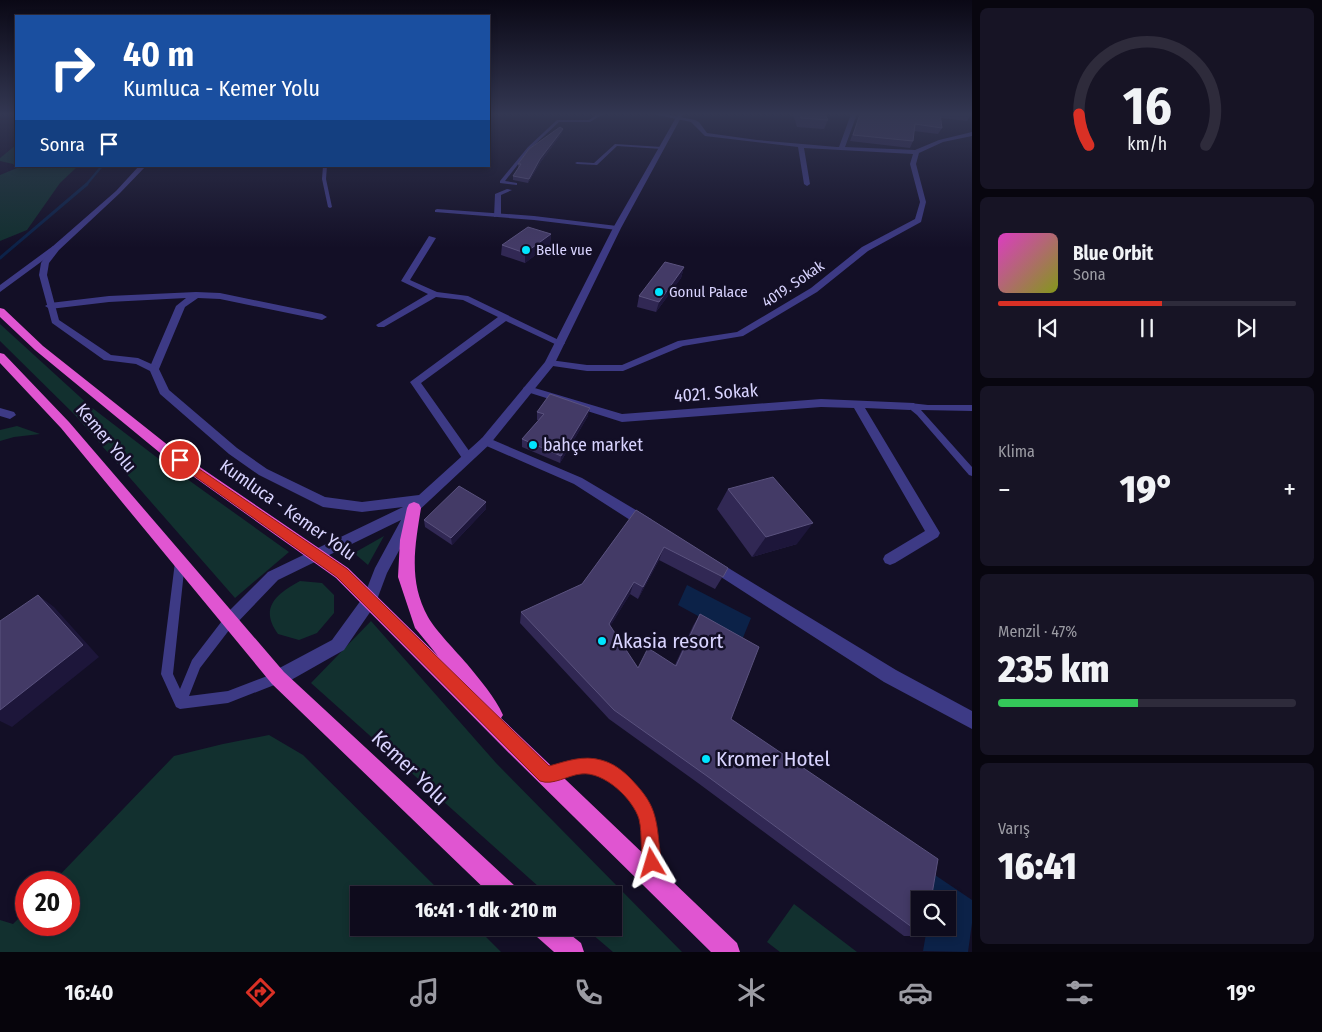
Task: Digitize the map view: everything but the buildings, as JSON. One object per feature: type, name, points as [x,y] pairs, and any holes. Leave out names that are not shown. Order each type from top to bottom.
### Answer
[{"type":"highway","name":"Kumluca - Kemer Yolu","points":[[0,311],[39,348],[164,449],[342,573],[728,952]]},
{"type":"highway","name":"Kemer Yolu","points":[[0,356],[65,425],[278,678],[446,839],[498,886]]},
{"type":"highway","name":"Kumluca - Kemer Yolu","points":[[419,504],[408,540],[406,577],[422,622],[472,684],[512,742]]},
{"type":"highway","points":[[553,936],[572,952]]},
{"type":"street","points":[[230,621],[273,576],[419,504],[486,441],[550,363],[618,228],[656,158]]},
{"type":"street","points":[[803,158],[807,184]]},
{"type":"street","name":"4019. Sokak","points":[[550,363],[587,368],[623,368],[681,343],[740,334],[814,290],[865,249],[918,220],[923,202],[913,164],[914,158]]},
{"type":"street","points":[[0,289],[56,248],[118,192],[142,167]]},
{"type":"street","points":[[497,216],[498,194],[510,190]]},
{"type":"street","points":[[432,238],[405,281],[435,294],[465,298],[560,343]]},
{"type":"street","points":[[56,248],[45,263],[43,275],[55,321],[108,358],[138,361],[154,370],[164,392],[233,451],[263,472],[323,502],[362,507],[419,504]]},
{"type":"street","points":[[381,325],[435,294]]},
{"type":"street","points":[[50,306],[109,299],[196,295],[220,296],[322,317]]},
{"type":"street","points":[[154,370],[181,306],[196,295]]},
{"type":"street","points":[[468,458],[414,382],[506,317]]},
{"type":"street","name":"4021. Sokak","points":[[528,389],[622,418],[821,403],[910,406]]},
{"type":"street","points":[[857,404],[933,533],[890,559]]},
{"type":"street","points":[[486,441],[578,480],[660,531]]},
{"type":"street","points":[[278,678],[338,645],[370,600],[380,572],[419,504]]},
{"type":"street","points":[[701,557],[890,676],[972,720]]},
{"type":"lane","points":[[515,184],[502,182],[521,158]]},
{"type":"lane","points":[[577,163],[595,164],[601,158]]},
{"type":"lane","points":[[325,167],[324,179],[330,207]]},
{"type":"lane","points":[[437,214],[497,216],[618,228]]},
{"type":"lane","points":[[910,406],[972,408]]},
{"type":"lane","points":[[910,406],[920,413],[972,473]]},
{"type":"lane","points":[[180,562],[167,674],[180,703]]},
{"type":"lane","points":[[180,703],[196,664],[230,621]]},
{"type":"lane","points":[[180,703],[228,697],[278,678]]},
{"type":"lane","points":[[546,775],[582,765],[601,768],[616,776],[627,786],[642,802],[648,821],[654,880]]},
{"type":"green space","points":[[0,158],[15,158],[15,166],[13,164],[0,161]]},
{"type":"green space","points":[[77,167],[60,183],[27,230],[0,241],[0,175],[17,168]]},
{"type":"green space","points":[[0,324],[91,407],[155,456],[289,552],[235,598],[75,415],[0,341]]},
{"type":"green space","points":[[17,426],[40,434],[14,437],[0,441],[0,430]]},
{"type":"green space","points":[[384,536],[368,565],[354,553]]},
{"type":"green space","points":[[300,581],[322,583],[334,595],[334,613],[317,633],[299,640],[278,634],[270,617],[270,609],[277,597]]},
{"type":"green space","points":[[371,621],[496,763],[617,886],[538,886],[311,683]]},
{"type":"green space","points":[[269,735],[303,755],[435,886],[350,886],[350,936],[485,936],[501,952],[0,952],[0,920],[13,924],[15,922],[15,936],[80,936],[80,871],[64,871],[174,756]]},
{"type":"green space","points":[[622,891],[682,952],[613,952],[594,936],[622,936]]},
{"type":"green space","points":[[794,904],[857,952],[780,952],[767,942]]},
{"type":"water","points":[[687,585],[751,618],[742,640],[678,605]]},
{"type":"water","points":[[935,875],[972,900],[972,923],[968,952],[923,951],[926,936],[956,936],[956,891],[932,891]]},
{"type":"waterway","points":[[86,184],[101,167]]},
{"type":"waterway","points":[[0,258],[86,184]]},
{"type":"place","name":"Belle vue","points":[[526,250]]},
{"type":"place","name":"Gonul Palace","points":[[659,292]]},
{"type":"place","name":"bahçe market","points":[[533,445]]},
{"type":"place","name":"Akasia resort","points":[[602,641]]},
{"type":"place","name":"Kromer Hotel","points":[[706,759]]},
{"type":"route","points":[[180,460],[281,528],[342,573],[546,775],[582,765],[601,768],[616,776],[642,802],[648,821],[652,863]]}]
